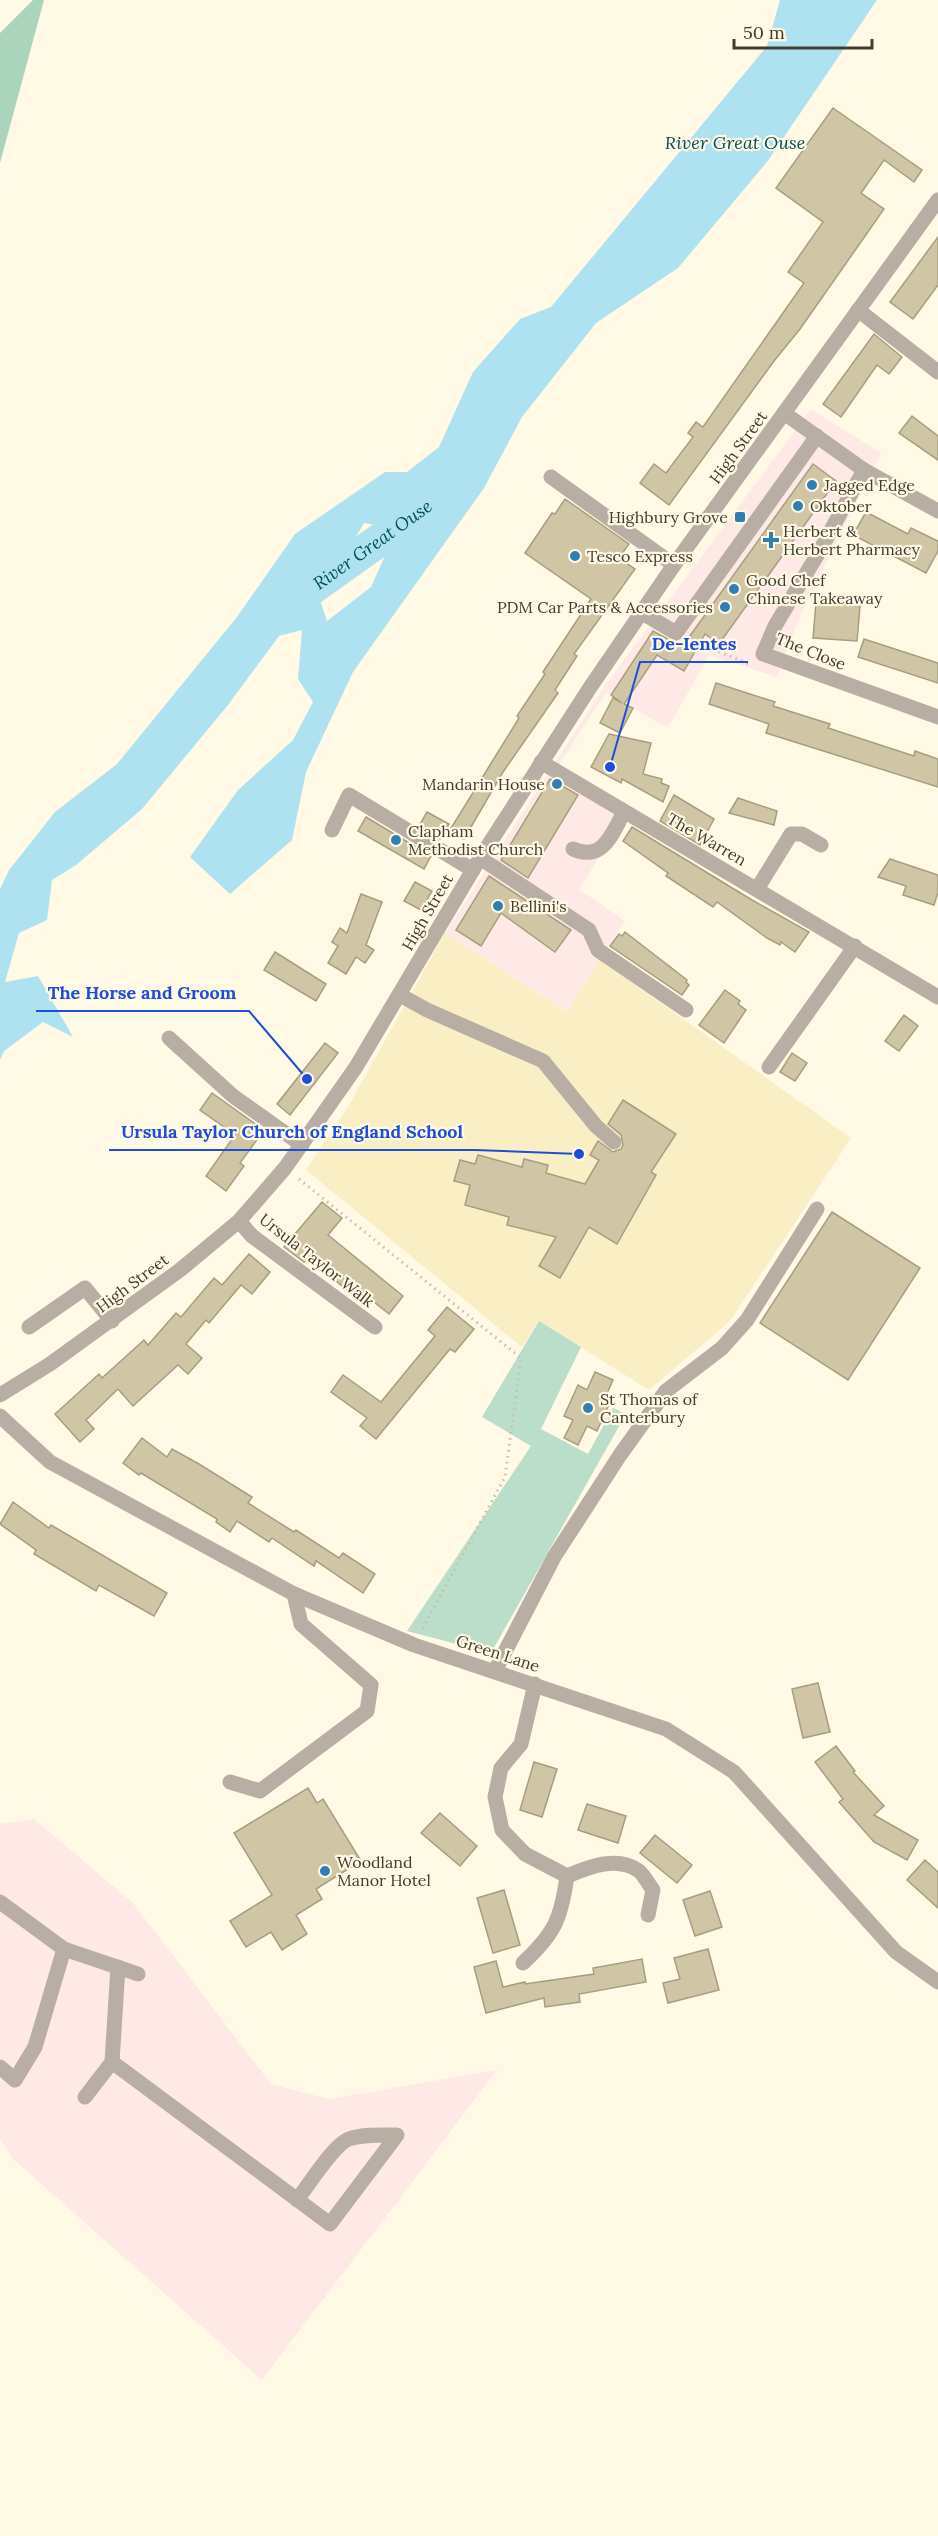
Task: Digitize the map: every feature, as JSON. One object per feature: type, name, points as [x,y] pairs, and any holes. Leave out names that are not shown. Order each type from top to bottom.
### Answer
[{"type":"street","name":"High Street","points":[[0,1395],[112,1321],[180,1270],[239,1221],[285,1168],[356,1067],[476,864],[641,612],[938,200]]},
{"type":"street","points":[[858,310],[938,372]]},
{"type":"street","points":[[784,414],[864,470],[938,511]]},
{"type":"street","points":[[641,612],[676,633],[817,435]]},
{"type":"street","name":"The Close","points":[[864,470],[775,626],[763,654],[938,717]]},
{"type":"street","points":[[551,477],[674,565]]},
{"type":"street","name":"The Warren","points":[[541,762],[938,997]]},
{"type":"street","points":[[332,830],[349,795],[476,864],[589,930],[598,950],[686,1010]]},
{"type":"street","points":[[573,849],[585,854],[597,851],[609,840],[624,812]]},
{"type":"street","points":[[756,889],[791,834],[802,834],[820,845]]},
{"type":"street","points":[[769,1067],[855,946]]},
{"type":"street","points":[[400,994],[427,1010],[543,1061],[596,1126],[614,1142]]},
{"type":"street","points":[[169,1038],[233,1096],[302,1145]]},
{"type":"street","points":[[495,1671],[554,1557],[620,1455],[666,1391],[722,1348],[747,1320],[817,1209]]},
{"type":"street","name":"Ursula Taylor Walk","points":[[239,1221],[252,1236],[375,1327]]},
{"type":"street","points":[[29,1327],[85,1288],[112,1321]]},
{"type":"street","name":"Green Lane","points":[[0,1416],[50,1462],[294,1594],[414,1645],[666,1729],[734,1772],[896,1952],[938,1982]]},
{"type":"street","points":[[230,1782],[260,1791],[367,1711],[371,1685],[301,1624],[294,1594]]},
{"type":"street","points":[[535,1684],[520,1744],[501,1768],[495,1797],[502,1830],[525,1854],[567,1876],[617,1862],[639,1871],[653,1890],[648,1915]]},
{"type":"street","points":[[523,1962],[545,1942],[562,1907],[567,1876]]},
{"type":"street","points":[[0,1902],[64,1949],[138,1974]]},
{"type":"street","points":[[0,2067],[15,2080],[35,2047],[64,1949]]},
{"type":"street","points":[[85,2097],[112,2062],[118,1967]]},
{"type":"street","points":[[112,2062],[297,2200],[330,2224],[397,2136],[376,2134],[348,2139],[330,2156],[297,2200]]},
{"type":"path","points":[[676,633],[757,667]]},
{"type":"path","points":[[285,1168],[521,1358],[505,1477],[414,1645]]},
{"type":"shaded area","points":[[811,409],[881,453],[802,611],[777,677],[709,655],[668,728],[606,693],[557,767],[629,811],[579,889],[625,921],[567,1012],[445,933],[606,684]]},
{"type":"shaded area","points":[[445,933],[567,1012],[600,960],[851,1138],[730,1321],[649,1390],[539,1321],[522,1347],[306,1170],[349,1105]]},
{"type":"shaded area","points":[[34,1819],[133,1903],[271,2084],[329,2099],[497,2070],[262,2380],[12,2158],[0,2139],[0,1824]]},
{"type":"green space","points":[[33,0],[44,0],[0,163],[0,33]]},
{"type":"green space","points":[[539,1321],[581,1347],[541,1429],[588,1454],[613,1408],[626,1414],[491,1653],[407,1631],[531,1446],[482,1417]]},
{"type":"water","name":"River Great Ouse","points":[[780,0],[877,0],[767,162],[678,268],[596,323],[522,417],[484,488],[353,672],[306,772],[292,840],[230,894],[190,857],[238,790],[293,740],[313,702],[298,679],[302,630],[279,636],[228,705],[142,809],[76,865],[52,880],[47,920],[19,933],[5,982],[38,976],[73,1037],[43,1022],[4,1051],[0,1060],[0,889],[9,870],[55,812],[117,764],[237,617],[295,534],[385,472],[407,472],[439,447],[473,372],[520,319],[551,307],[767,46]],"holes":[[[364,523],[397,529],[371,587],[327,621],[320,600]]]},
{"type":"building","points":[[833,108],[922,170],[914,182],[884,160],[861,193],[884,209],[800,329],[669,505],[640,483],[654,464],[666,473],[693,437],[688,433],[696,422],[703,427],[804,283],[788,272],[823,222],[776,188]]},
{"type":"building","points":[[938,237],[938,285],[913,319],[890,302]]},
{"type":"building","points":[[874,334],[902,357],[889,374],[877,365],[841,417],[823,404]]},
{"type":"building","points":[[912,416],[938,436],[938,460],[899,433]]},
{"type":"building","points":[[813,464],[836,481],[719,644],[705,634],[684,671],[657,655],[624,704],[633,708],[620,733],[600,723],[613,698],[622,703],[611,695],[653,631],[682,647]]},
{"type":"building","points":[[565,499],[629,544],[619,558],[635,569],[574,654],[577,656],[555,690],[558,693],[503,772],[464,839],[448,833],[519,718],[517,716],[545,674],[543,672],[591,599],[525,553],[552,513],[555,514]]},
{"type":"building","points":[[866,512],[908,534],[911,528],[938,541],[938,551],[926,573],[853,535]]},
{"type":"building","points":[[816,603],[860,606],[857,641],[813,638]]},
{"type":"building","points":[[864,639],[938,663],[938,683],[858,657]]},
{"type":"building","points":[[716,683],[775,702],[773,706],[830,724],[828,728],[914,756],[915,751],[938,759],[938,787],[766,733],[769,724],[709,704]]},
{"type":"building","points":[[609,734],[651,743],[643,774],[662,779],[661,783],[669,786],[663,802],[622,779],[621,783],[591,767]]},
{"type":"building","points":[[550,779],[578,795],[528,878],[501,860]]},
{"type":"building","points":[[674,795],[714,819],[700,845],[660,821]]},
{"type":"building","points":[[738,798],[777,811],[774,825],[729,813]]},
{"type":"building","points":[[427,812],[449,824],[440,839],[419,826]]},
{"type":"building","name":"Clapham Methodist Church","points":[[366,817],[431,856],[424,869],[358,831]]},
{"type":"building","points":[[632,827],[809,932],[795,952],[781,942],[780,945],[767,938],[717,902],[713,907],[666,876],[668,873],[623,841]]},
{"type":"building","points":[[890,859],[938,875],[938,892],[934,905],[903,895],[906,886],[878,877]]},
{"type":"building","points":[[489,876],[571,930],[555,952],[501,913],[481,946],[456,930]]},
{"type":"building","points":[[415,882],[432,891],[421,910],[404,901]]},
{"type":"building","points":[[361,894],[382,902],[366,945],[374,950],[365,963],[356,957],[346,974],[328,963],[338,946],[332,942],[340,928],[347,933]]},
{"type":"building","points":[[625,932],[687,980],[689,985],[682,995],[610,946],[619,934],[622,936]]},
{"type":"building","points":[[275,952],[326,984],[316,1001],[264,970]]},
{"type":"building","points":[[725,990],[740,1001],[738,1004],[746,1010],[724,1043],[699,1025]]},
{"type":"building","points":[[904,1015],[918,1026],[899,1051],[885,1041]]},
{"type":"building","points":[[325,1043],[338,1053],[290,1115],[277,1104]]},
{"type":"building","points":[[792,1053],[807,1063],[795,1081],[780,1072]]},
{"type":"building","points":[[212,1093],[264,1130],[240,1163],[244,1166],[226,1191],[206,1176],[235,1135],[200,1110]]},
{"type":"building","points":[[623,1100],[676,1134],[651,1172],[656,1175],[617,1244],[589,1227],[560,1278],[539,1266],[556,1237],[507,1225],[509,1217],[465,1205],[470,1185],[454,1181],[460,1160],[475,1164],[478,1155],[522,1167],[524,1159],[548,1165],[546,1173],[585,1184],[599,1160],[590,1155],[598,1141],[613,1152],[621,1149],[623,1145],[621,1135],[608,1124]]},
{"type":"building","points":[[322,1202],[342,1218],[328,1235],[403,1296],[389,1314],[358,1289],[353,1295],[308,1258],[304,1262],[284,1247]]},
{"type":"building","points":[[832,1212],[920,1268],[848,1380],[760,1323]]},
{"type":"building","points":[[249,1254],[270,1272],[252,1294],[241,1285],[209,1323],[206,1320],[186,1344],[202,1358],[188,1374],[178,1365],[133,1406],[118,1389],[86,1420],[94,1429],[80,1442],[55,1414],[99,1374],[102,1378],[144,1340],[148,1345],[176,1313],[181,1317],[214,1278],[222,1285]]},
{"type":"building","points":[[447,1307],[474,1329],[455,1352],[450,1349],[376,1439],[360,1426],[367,1418],[331,1392],[343,1375],[381,1402],[435,1336],[428,1330]]},
{"type":"building","name":"St Thomas of Canterbury","points":[[595,1372],[613,1380],[605,1398],[611,1400],[597,1431],[587,1426],[578,1445],[564,1438],[573,1420],[564,1416],[578,1385],[587,1390]]},
{"type":"building","points":[[142,1438],[167,1457],[172,1449],[199,1464],[252,1497],[248,1503],[294,1532],[296,1530],[339,1558],[343,1553],[375,1574],[363,1593],[316,1561],[314,1566],[272,1538],[269,1542],[237,1521],[230,1532],[216,1522],[217,1519],[141,1473],[139,1475],[123,1463]]},
{"type":"building","points":[[13,1502],[49,1528],[51,1525],[167,1593],[154,1616],[99,1585],[96,1591],[34,1554],[36,1550],[0,1524]]},
{"type":"building","points":[[818,1683],[830,1732],[803,1738],[792,1689]]},
{"type":"building","points":[[836,1746],[855,1771],[853,1772],[884,1806],[874,1815],[918,1840],[907,1860],[874,1842],[839,1802],[843,1799],[815,1762]]},
{"type":"building","points":[[534,1762],[557,1769],[542,1817],[520,1810]]},
{"type":"building","name":"Woodland Manor Hotel","points":[[308,1788],[317,1803],[323,1799],[361,1861],[316,1889],[322,1899],[296,1915],[307,1934],[282,1950],[271,1932],[246,1947],[230,1921],[272,1895],[234,1833]]},
{"type":"building","points":[[587,1804],[626,1816],[618,1843],[578,1830]]},
{"type":"building","points":[[440,1813],[477,1846],[460,1866],[421,1833]]},
{"type":"building","points":[[655,1835],[692,1865],[677,1883],[640,1853]]},
{"type":"building","points":[[925,1860],[938,1872],[938,1908],[907,1880]]},
{"type":"building","points":[[504,1890],[520,1945],[493,1953],[477,1898]]},
{"type":"building","points":[[710,1891],[722,1927],[695,1936],[683,1900]]},
{"type":"building","points":[[708,1949],[719,1990],[668,2003],[663,1983],[680,1979],[674,1958]]},
{"type":"building","points":[[642,1959],[646,1982],[579,1994],[580,2002],[545,2007],[544,1998],[486,2013],[474,1967],[496,1961],[503,1987],[525,1982],[525,1984],[594,1974],[593,1968]]},
{"type":"waterway","name":"River Great Ouse","points":[[301,596],[433,502]]},
{"type":"place","name":"Jagged Edge","points":[[812,485]]},
{"type":"place","name":"Oktober","points":[[798,506]]},
{"type":"place","name":"Highbury Grove","points":[[740,517]]},
{"type":"place","name":"Herbert & Herbert Pharmacy","points":[[771,540]]},
{"type":"place","name":"Tesco Express","points":[[575,556]]},
{"type":"place","name":"Good Chef Chinese Takeaway","points":[[734,589]]},
{"type":"place","name":"PDM Car Parts & Accessories","points":[[725,607]]},
{"type":"place","name":"De-Ientes","points":[[610,767]]},
{"type":"place","name":"Mandarin House","points":[[557,784]]},
{"type":"place","name":"Clapham Methodist Church","points":[[396,840]]},
{"type":"place","name":"Bellini's","points":[[498,906]]},
{"type":"place","name":"The Horse and Groom","points":[[307,1079]]},
{"type":"place","name":"Ursula Taylor Church of England School","points":[[579,1154]]},
{"type":"place","name":"St Thomas of Canterbury","points":[[588,1408]]},
{"type":"place","name":"Woodland Manor Hotel","points":[[325,1871]]}]
